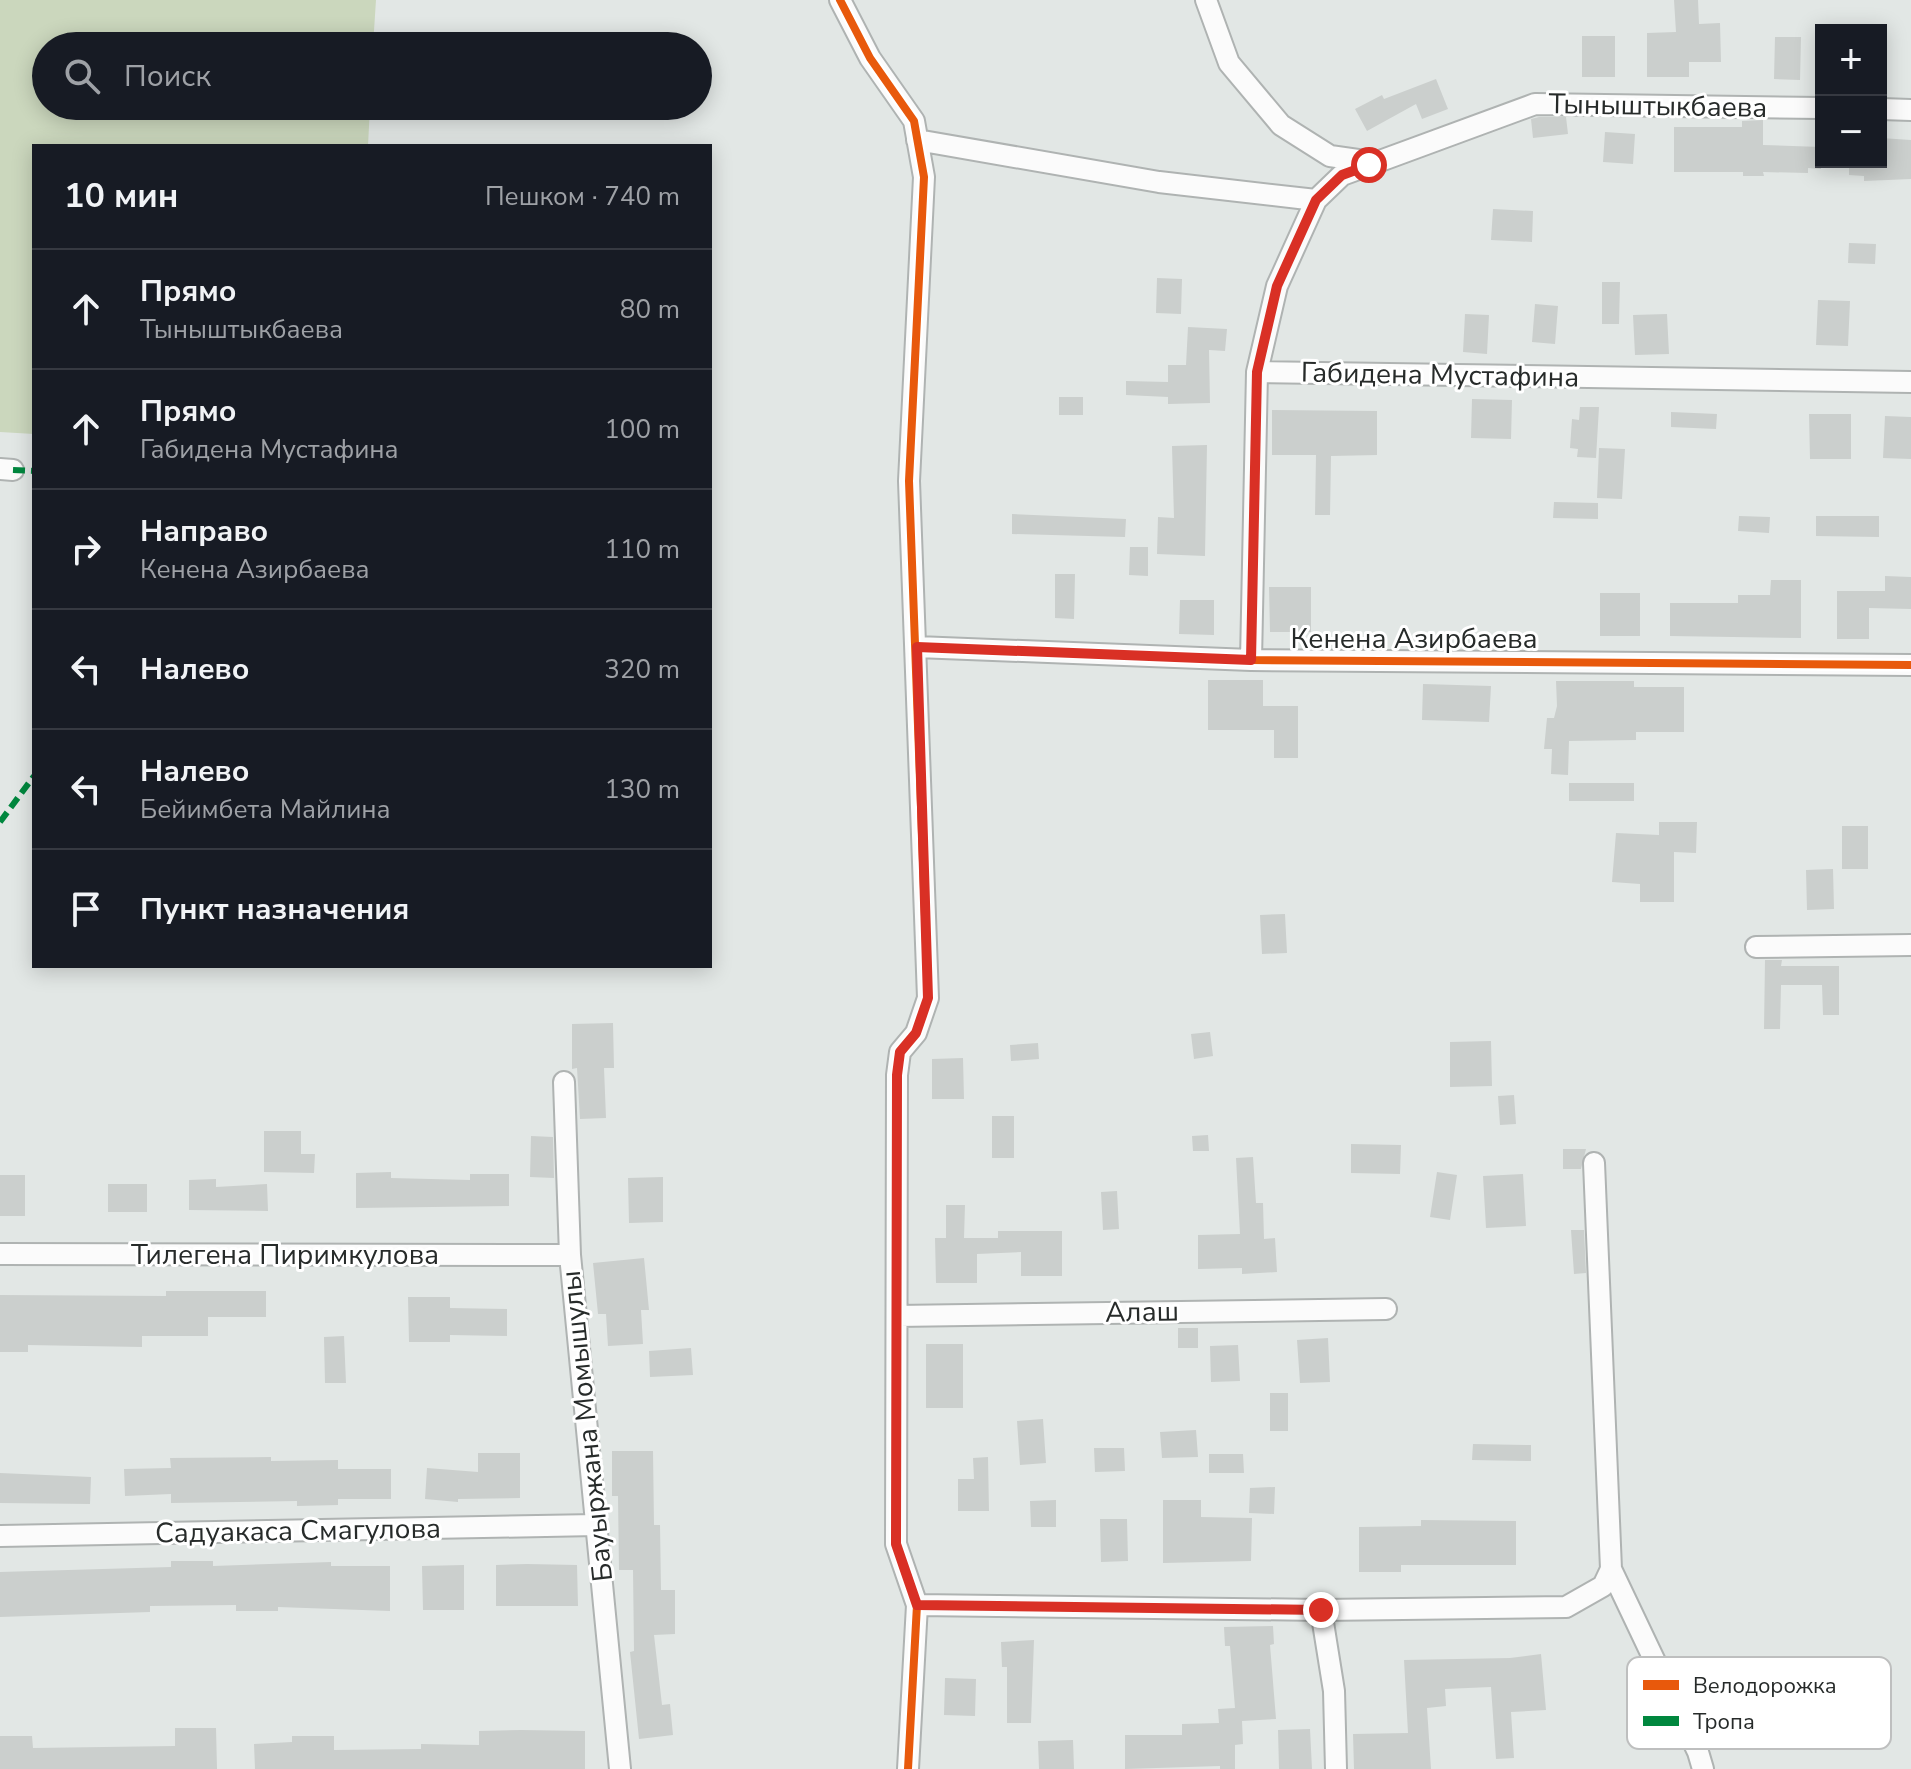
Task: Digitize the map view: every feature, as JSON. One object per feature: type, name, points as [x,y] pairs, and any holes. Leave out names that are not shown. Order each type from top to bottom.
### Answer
[{"type":"street","points":[[840,0],[870,58],[914,121],[924,177],[909,481],[928,998],[916,1033],[900,1052],[897,1075],[896,1544],[917,1605],[908,1769]]},
{"type":"street","points":[[1206,0],[1229,63],[1281,125],[1330,156],[1375,163]]},
{"type":"street","name":"Тыныштыкбаева","points":[[1257,372],[1277,286],[1316,200],[1342,175],[1535,104],[1815,108]]},
{"type":"street","points":[[1887,109],[1911,110]]},
{"type":"street","points":[[917,140],[1159,182],[1316,200]]},
{"type":"street","points":[[1251,660],[1257,372]]},
{"type":"street","name":"Габидена Мустафина","points":[[1257,372],[1911,382]]},
{"type":"street","name":"Кенена Азирбаева","points":[[917,647],[1251,660],[1911,665]]},
{"type":"street","points":[[1756,947],[1911,945]]},
{"type":"street","name":"Бауыржана Момышулы","points":[[564,1082],[570,1255],[620,1769]]},
{"type":"street","points":[[1594,1163],[1611,1569],[1653,1657]]},
{"type":"street","name":"Тилегена Пиримкулова","points":[[0,1254],[570,1255]]},
{"type":"street","name":"Алаш","points":[[897,1316],[1386,1309]]},
{"type":"street","name":"Садуакаса Смагулова","points":[[0,1536],[596,1525]]},
{"type":"street","points":[[917,1605],[1321,1610],[1566,1607],[1603,1586],[1611,1569]]},
{"type":"street","points":[[1321,1610],[1334,1691],[1336,1769]]},
{"type":"street","points":[[1697,1749],[1703,1769]]},
{"type":"green space","points":[[0,0],[376,0],[374,32],[32,32],[32,120],[369,120],[368,144],[32,144],[32,434],[0,432]]},
{"type":"building","points":[[1674,0],[1698,0],[1699,24],[1720,23],[1721,62],[1689,62],[1689,77],[1647,77],[1647,33],[1676,32]]},
{"type":"building","points":[[1582,36],[1615,36],[1615,77],[1582,77]]},
{"type":"building","points":[[1775,37],[1801,37],[1800,80],[1774,79]]},
{"type":"building","points":[[1436,79],[1448,109],[1422,119],[1416,104],[1367,131],[1355,109],[1382,95],[1384,99]]},
{"type":"building","points":[[1566,117],[1568,134],[1533,138],[1531,119]]},
{"type":"building","points":[[1763,120],[1763,145],[1815,147],[1815,168],[1821,169],[1808,168],[1808,173],[1763,172],[1764,176],[1743,176],[1743,172],[1674,172],[1674,127],[1742,127],[1742,121]]},
{"type":"building","points":[[1605,132],[1635,134],[1633,164],[1603,162]]},
{"type":"building","points":[[1887,138],[1911,140],[1911,179],[1864,181],[1864,176],[1849,175],[1849,168],[1887,168]]},
{"type":"building","points":[[1493,209],[1533,211],[1532,242],[1491,240]]},
{"type":"building","points":[[1849,243],[1876,244],[1875,264],[1848,263]]},
{"type":"building","points":[[1157,278],[1182,279],[1181,314],[1156,313]]},
{"type":"building","points":[[1602,282],[1620,282],[1619,324],[1602,324]]},
{"type":"building","points":[[1818,300],[1850,301],[1848,346],[1816,345]]},
{"type":"building","points":[[1535,304],[1558,306],[1555,344],[1532,342]]},
{"type":"building","points":[[1465,314],[1489,315],[1487,354],[1463,352]]},
{"type":"building","points":[[1667,314],[1669,354],[1635,355],[1633,315]]},
{"type":"building","points":[[1188,327],[1227,329],[1225,351],[1209,350],[1210,403],[1168,404],[1168,397],[1126,395],[1126,381],[1168,382],[1168,365],[1186,365]]},
{"type":"building","points":[[1059,397],[1083,397],[1083,415],[1059,415]]},
{"type":"building","points":[[1472,399],[1512,400],[1511,439],[1471,438]]},
{"type":"building","points":[[1580,407],[1599,407],[1596,458],[1577,457],[1578,449],[1570,448],[1572,419],[1579,420]]},
{"type":"building","points":[[1272,410],[1377,411],[1377,455],[1331,456],[1330,515],[1315,515],[1316,455],[1272,455]]},
{"type":"building","points":[[1671,412],[1717,414],[1716,429],[1671,427]]},
{"type":"building","points":[[1809,414],[1851,414],[1851,459],[1810,459]]},
{"type":"building","points":[[1885,416],[1911,417],[1911,459],[1883,458]]},
{"type":"building","points":[[1207,445],[1205,556],[1157,554],[1158,517],[1174,518],[1172,446]]},
{"type":"building","points":[[1599,448],[1625,449],[1622,499],[1597,498]]},
{"type":"building","points":[[1554,502],[1598,503],[1598,519],[1553,518]]},
{"type":"building","points":[[1012,514],[1126,519],[1125,537],[1012,534]]},
{"type":"building","points":[[1739,516],[1770,517],[1769,533],[1738,531]]},
{"type":"building","points":[[1816,516],[1879,516],[1879,537],[1816,536]]},
{"type":"building","points":[[1130,547],[1148,547],[1148,576],[1129,575]]},
{"type":"building","points":[[1055,574],[1075,574],[1074,619],[1055,618]]},
{"type":"building","points":[[1885,576],[1911,577],[1911,609],[1869,608],[1869,639],[1837,639],[1837,591],[1885,591]]},
{"type":"building","points":[[1771,580],[1801,580],[1801,638],[1670,636],[1670,603],[1738,603],[1738,595],[1770,595]]},
{"type":"building","points":[[1269,587],[1311,587],[1311,632],[1270,632]]},
{"type":"building","points":[[1600,593],[1640,593],[1640,636],[1600,636]]},
{"type":"building","points":[[1180,600],[1214,600],[1214,635],[1179,634]]},
{"type":"building","points":[[1208,680],[1263,680],[1263,706],[1298,706],[1298,758],[1274,758],[1274,730],[1208,730]]},
{"type":"building","points":[[1556,681],[1634,681],[1634,687],[1684,687],[1684,732],[1636,732],[1636,740],[1569,741],[1568,775],[1551,774],[1552,749],[1544,749],[1547,718],[1554,718],[1557,706]]},
{"type":"building","points":[[1423,684],[1491,686],[1489,722],[1422,720]]},
{"type":"building","points":[[1569,783],[1634,783],[1634,801],[1569,801]]},
{"type":"building","points":[[1659,822],[1697,822],[1696,853],[1674,852],[1674,902],[1640,902],[1640,884],[1612,882],[1616,833],[1659,835]]},
{"type":"building","points":[[1842,826],[1868,826],[1868,869],[1842,869]]},
{"type":"building","points":[[1833,869],[1834,909],[1807,910],[1806,870]]},
{"type":"building","points":[[1285,914],[1287,953],[1262,954],[1260,915]]},
{"type":"building","points":[[1765,960],[1782,960],[1781,966],[1839,966],[1839,1015],[1823,1015],[1822,985],[1781,985],[1780,1029],[1764,1029]]},
{"type":"building","points":[[613,1023],[614,1068],[604,1068],[606,1118],[580,1119],[577,1068],[572,1069],[572,1024]]},
{"type":"building","points":[[1210,1032],[1213,1056],[1194,1059],[1191,1034]]},
{"type":"building","points":[[1491,1041],[1492,1086],[1450,1087],[1450,1042]]},
{"type":"building","points":[[1038,1043],[1039,1059],[1011,1061],[1010,1045]]},
{"type":"building","points":[[963,1058],[964,1099],[932,1099],[932,1059]]},
{"type":"building","points":[[1514,1095],[1516,1124],[1500,1125],[1498,1096]]},
{"type":"building","points":[[992,1116],[1014,1116],[1014,1158],[992,1158]]},
{"type":"building","points":[[264,1131],[301,1131],[301,1154],[315,1154],[314,1173],[264,1172]]},
{"type":"building","points":[[1208,1135],[1209,1151],[1193,1151],[1192,1136]]},
{"type":"building","points":[[531,1136],[553,1137],[554,1178],[530,1177]]},
{"type":"building","points":[[1351,1144],[1401,1145],[1400,1174],[1351,1173]]},
{"type":"building","points":[[1563,1149],[1586,1149],[1581,1169],[1563,1169]]},
{"type":"building","points":[[1253,1157],[1256,1203],[1263,1203],[1264,1239],[1275,1238],[1277,1272],[1242,1274],[1242,1268],[1198,1269],[1198,1235],[1240,1234],[1236,1158]]},
{"type":"building","points":[[391,1172],[391,1178],[470,1180],[470,1174],[509,1174],[509,1206],[356,1208],[356,1173]]},
{"type":"building","points":[[1437,1172],[1457,1175],[1450,1220],[1430,1217]]},
{"type":"building","points":[[1523,1174],[1526,1226],[1486,1228],[1483,1176]]},
{"type":"building","points":[[0,1175],[25,1175],[25,1216],[0,1216]]},
{"type":"building","points":[[663,1177],[663,1222],[629,1223],[628,1178]]},
{"type":"building","points":[[216,1179],[216,1187],[267,1184],[268,1211],[189,1210],[189,1180]]},
{"type":"building","points":[[108,1184],[147,1184],[147,1212],[108,1212]]},
{"type":"building","points":[[1117,1191],[1119,1229],[1103,1230],[1101,1192]]},
{"type":"building","points":[[946,1205],[965,1205],[964,1238],[998,1238],[998,1231],[1062,1231],[1062,1276],[1021,1276],[1021,1252],[977,1254],[977,1283],[936,1283],[935,1238],[946,1238]]},
{"type":"building","points":[[1571,1230],[1584,1230],[1586,1273],[1574,1274]]},
{"type":"building","points":[[644,1258],[649,1310],[641,1310],[643,1344],[608,1346],[606,1314],[598,1314],[593,1263]]},
{"type":"building","points":[[166,1291],[266,1291],[266,1317],[208,1317],[208,1336],[142,1336],[142,1347],[28,1345],[28,1352],[0,1352],[0,1295],[166,1296]]},
{"type":"building","points":[[408,1297],[450,1297],[450,1308],[507,1309],[507,1336],[450,1335],[450,1342],[409,1342]]},
{"type":"building","points":[[1178,1328],[1198,1328],[1198,1348],[1178,1348]]},
{"type":"building","points":[[344,1336],[346,1383],[325,1383],[324,1337]]},
{"type":"building","points":[[1328,1338],[1330,1382],[1300,1383],[1297,1340]]},
{"type":"building","points":[[926,1344],[963,1344],[963,1408],[926,1408]]},
{"type":"building","points":[[1238,1345],[1240,1381],[1211,1382],[1210,1346]]},
{"type":"building","points":[[691,1348],[693,1375],[650,1377],[649,1351]]},
{"type":"building","points":[[1270,1393],[1288,1393],[1288,1431],[1270,1431]]},
{"type":"building","points":[[1043,1419],[1046,1463],[1020,1465],[1017,1421]]},
{"type":"building","points":[[1196,1430],[1198,1457],[1162,1458],[1160,1432]]},
{"type":"building","points":[[1473,1444],[1531,1445],[1531,1461],[1472,1460]]},
{"type":"building","points":[[1094,1448],[1124,1448],[1125,1471],[1095,1472]]},
{"type":"building","points":[[612,1451],[653,1451],[654,1525],[660,1525],[661,1590],[675,1590],[675,1634],[654,1635],[662,1705],[670,1704],[673,1735],[639,1739],[630,1652],[634,1651],[633,1570],[619,1570],[618,1496],[612,1496]]},
{"type":"building","points":[[478,1453],[520,1453],[520,1498],[458,1499],[458,1502],[425,1499],[427,1468],[478,1472]]},
{"type":"building","points":[[1209,1454],[1243,1454],[1244,1473],[1209,1473]]},
{"type":"building","points":[[271,1457],[271,1461],[338,1460],[338,1469],[391,1469],[391,1499],[338,1499],[338,1505],[297,1506],[297,1501],[171,1503],[171,1494],[125,1496],[124,1469],[171,1468],[170,1458]]},
{"type":"building","points":[[988,1457],[989,1511],[958,1511],[958,1479],[974,1479],[973,1458]]},
{"type":"building","points":[[0,1473],[91,1477],[90,1504],[0,1503]]},
{"type":"building","points":[[1275,1487],[1274,1514],[1249,1513],[1250,1488]]},
{"type":"building","points":[[1056,1500],[1056,1527],[1031,1527],[1030,1501]]},
{"type":"building","points":[[1163,1500],[1201,1500],[1201,1517],[1252,1518],[1251,1561],[1163,1563]]},
{"type":"building","points":[[1100,1519],[1127,1519],[1128,1561],[1101,1562]]},
{"type":"building","points":[[1421,1520],[1516,1521],[1516,1565],[1401,1565],[1401,1572],[1359,1572],[1359,1527],[1421,1526]]},
{"type":"building","points":[[171,1561],[213,1561],[213,1566],[331,1562],[331,1566],[390,1566],[390,1611],[278,1607],[278,1611],[236,1611],[236,1605],[150,1606],[150,1612],[0,1617],[0,1572],[171,1567]]},
{"type":"building","points":[[464,1565],[464,1610],[423,1610],[422,1566]]},
{"type":"building","points":[[496,1565],[577,1565],[578,1606],[496,1606]]},
{"type":"building","points":[[1273,1626],[1274,1644],[1270,1645],[1276,1719],[1242,1721],[1243,1744],[1235,1745],[1235,1769],[1220,1769],[1220,1766],[1125,1769],[1125,1735],[1182,1735],[1182,1724],[1219,1723],[1218,1709],[1235,1708],[1230,1646],[1225,1646],[1224,1627]]},
{"type":"building","points":[[1034,1640],[1031,1723],[1007,1723],[1007,1667],[1002,1667],[1001,1642]]},
{"type":"building","points":[[1541,1654],[1546,1710],[1511,1712],[1514,1758],[1496,1759],[1491,1687],[1445,1689],[1446,1706],[1427,1708],[1431,1769],[1354,1769],[1353,1734],[1408,1733],[1404,1660],[1510,1658]]},
{"type":"building","points":[[945,1678],[976,1679],[975,1716],[944,1715]]},
{"type":"building","points":[[175,1728],[216,1728],[217,1769],[0,1769],[0,1736],[32,1736],[33,1748],[175,1746]]},
{"type":"building","points":[[1310,1729],[1312,1769],[1279,1769],[1278,1730]]},
{"type":"building","points":[[479,1731],[585,1731],[585,1769],[255,1769],[254,1744],[292,1742],[292,1736],[334,1736],[334,1750],[421,1749],[421,1744],[479,1745]]},
{"type":"building","points":[[1073,1740],[1074,1769],[1039,1769],[1038,1741]]},
{"type":"marked path","points":[[13,470],[32,471]]},
{"type":"marked path","points":[[0,822],[32,779]]},
{"type":"cycle path","points":[[840,0],[870,58],[914,121],[924,177],[909,481],[928,998],[916,1033],[900,1052],[897,1075],[896,1544],[917,1605],[908,1769]]},
{"type":"cycle path","points":[[917,647],[1251,660],[1911,665]]},
{"type":"route","points":[[1321,1610],[917,1605],[896,1544],[897,1075],[900,1052],[916,1033],[928,998],[917,647],[1251,660],[1257,372],[1277,286],[1316,200],[1342,175],[1369,165]]}]
